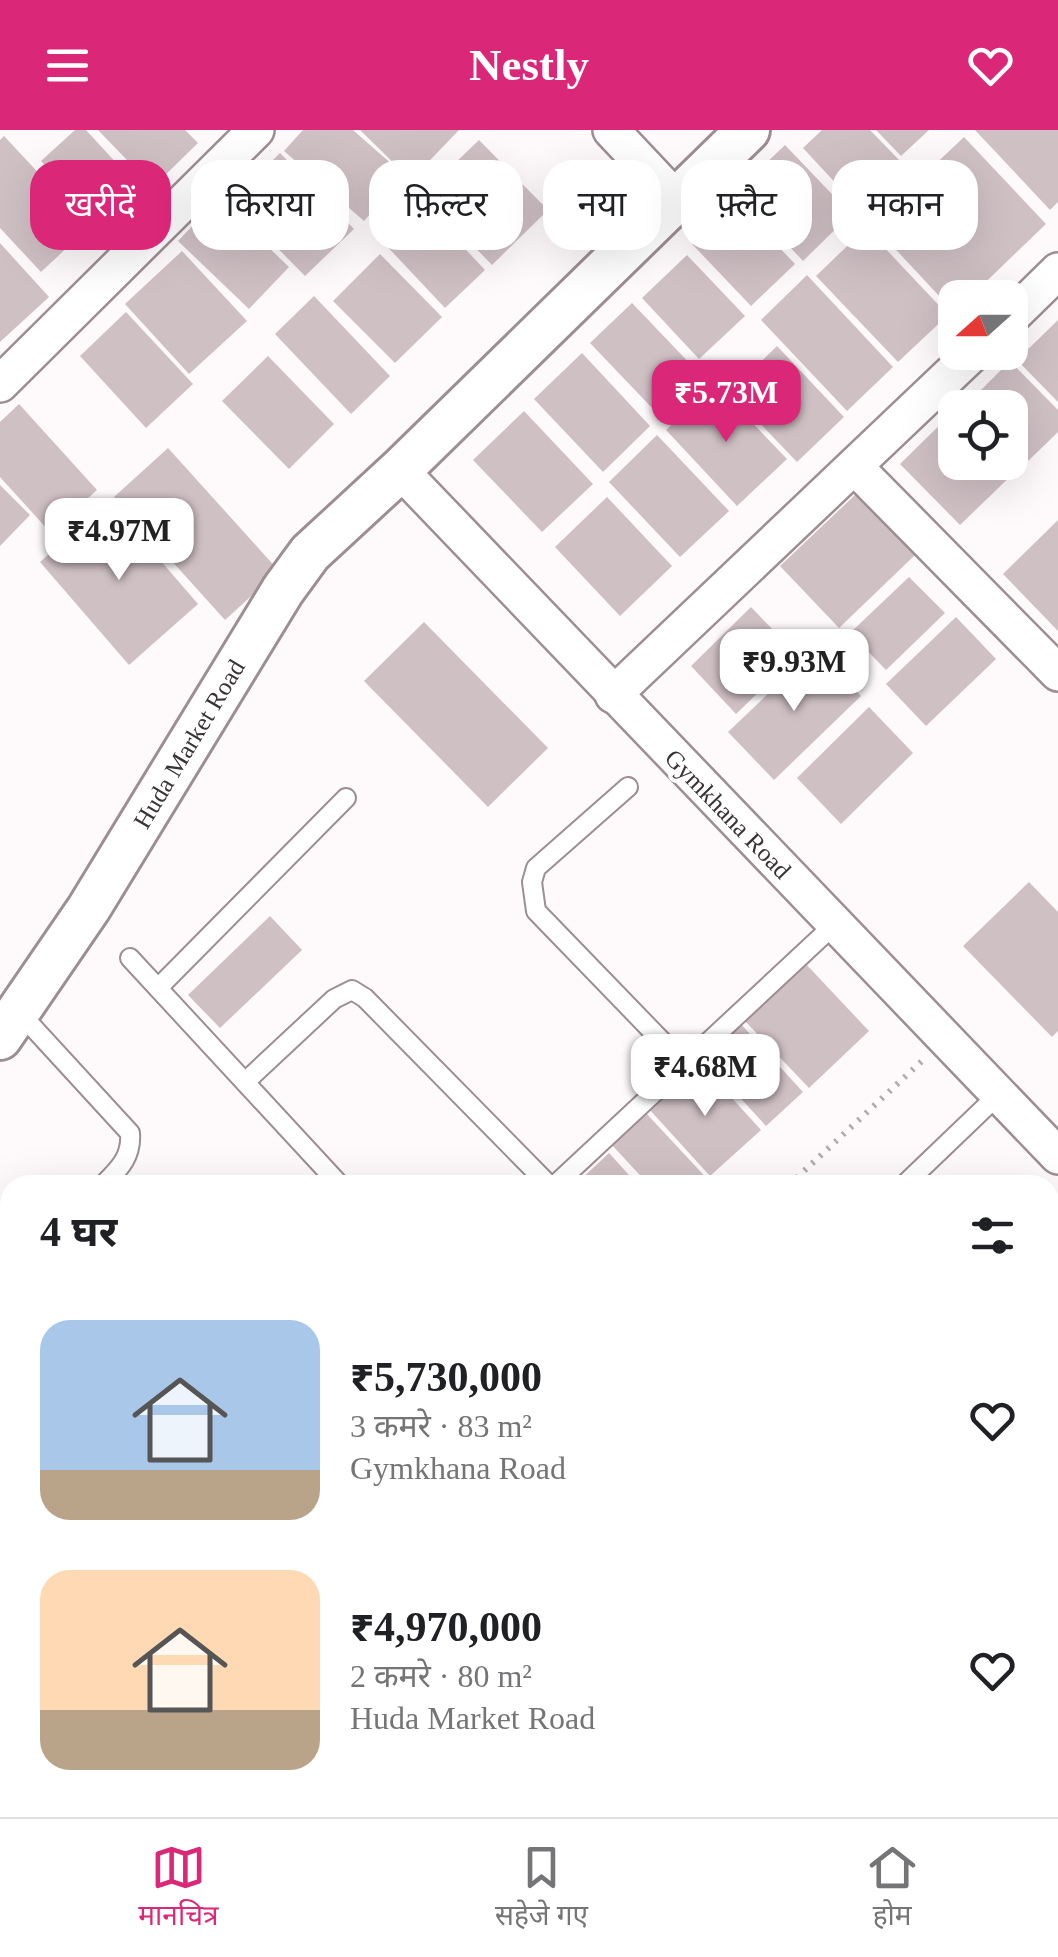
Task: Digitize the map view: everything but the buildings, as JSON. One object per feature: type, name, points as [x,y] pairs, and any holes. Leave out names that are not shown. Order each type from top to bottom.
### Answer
[{"type":"street","points":[[2,379],[256,130]]},
{"type":"street","points":[[611,130],[676,198]]},
{"type":"street","name":"Huda Market Road","points":[[9,1024],[89,908],[282,590],[310,553],[748,130]]},
{"type":"street","points":[[1028,300],[1058,271]]},
{"type":"street","points":[[613,695],[955,370]]},
{"type":"street","points":[[855,467],[1058,674]]},
{"type":"street","name":"Gymkhana Road","points":[[400,470],[1058,1156]]},
{"type":"lane","points":[[628,787],[536,868],[532,882],[536,911],[685,1065]]},
{"type":"lane","points":[[158,988],[346,798]]},
{"type":"lane","points":[[563,1175],[835,924]]},
{"type":"lane","points":[[130,958],[331,1175]]},
{"type":"lane","points":[[245,1082],[334,999],[352,990],[365,998],[542,1175]]},
{"type":"lane","points":[[9,1024],[130,1133],[131,1145],[124,1164],[113,1175]]},
{"type":"lane","points":[[914,1175],[999,1094]]},
{"type":"path","points":[[800,1175],[946,1039]]}]
